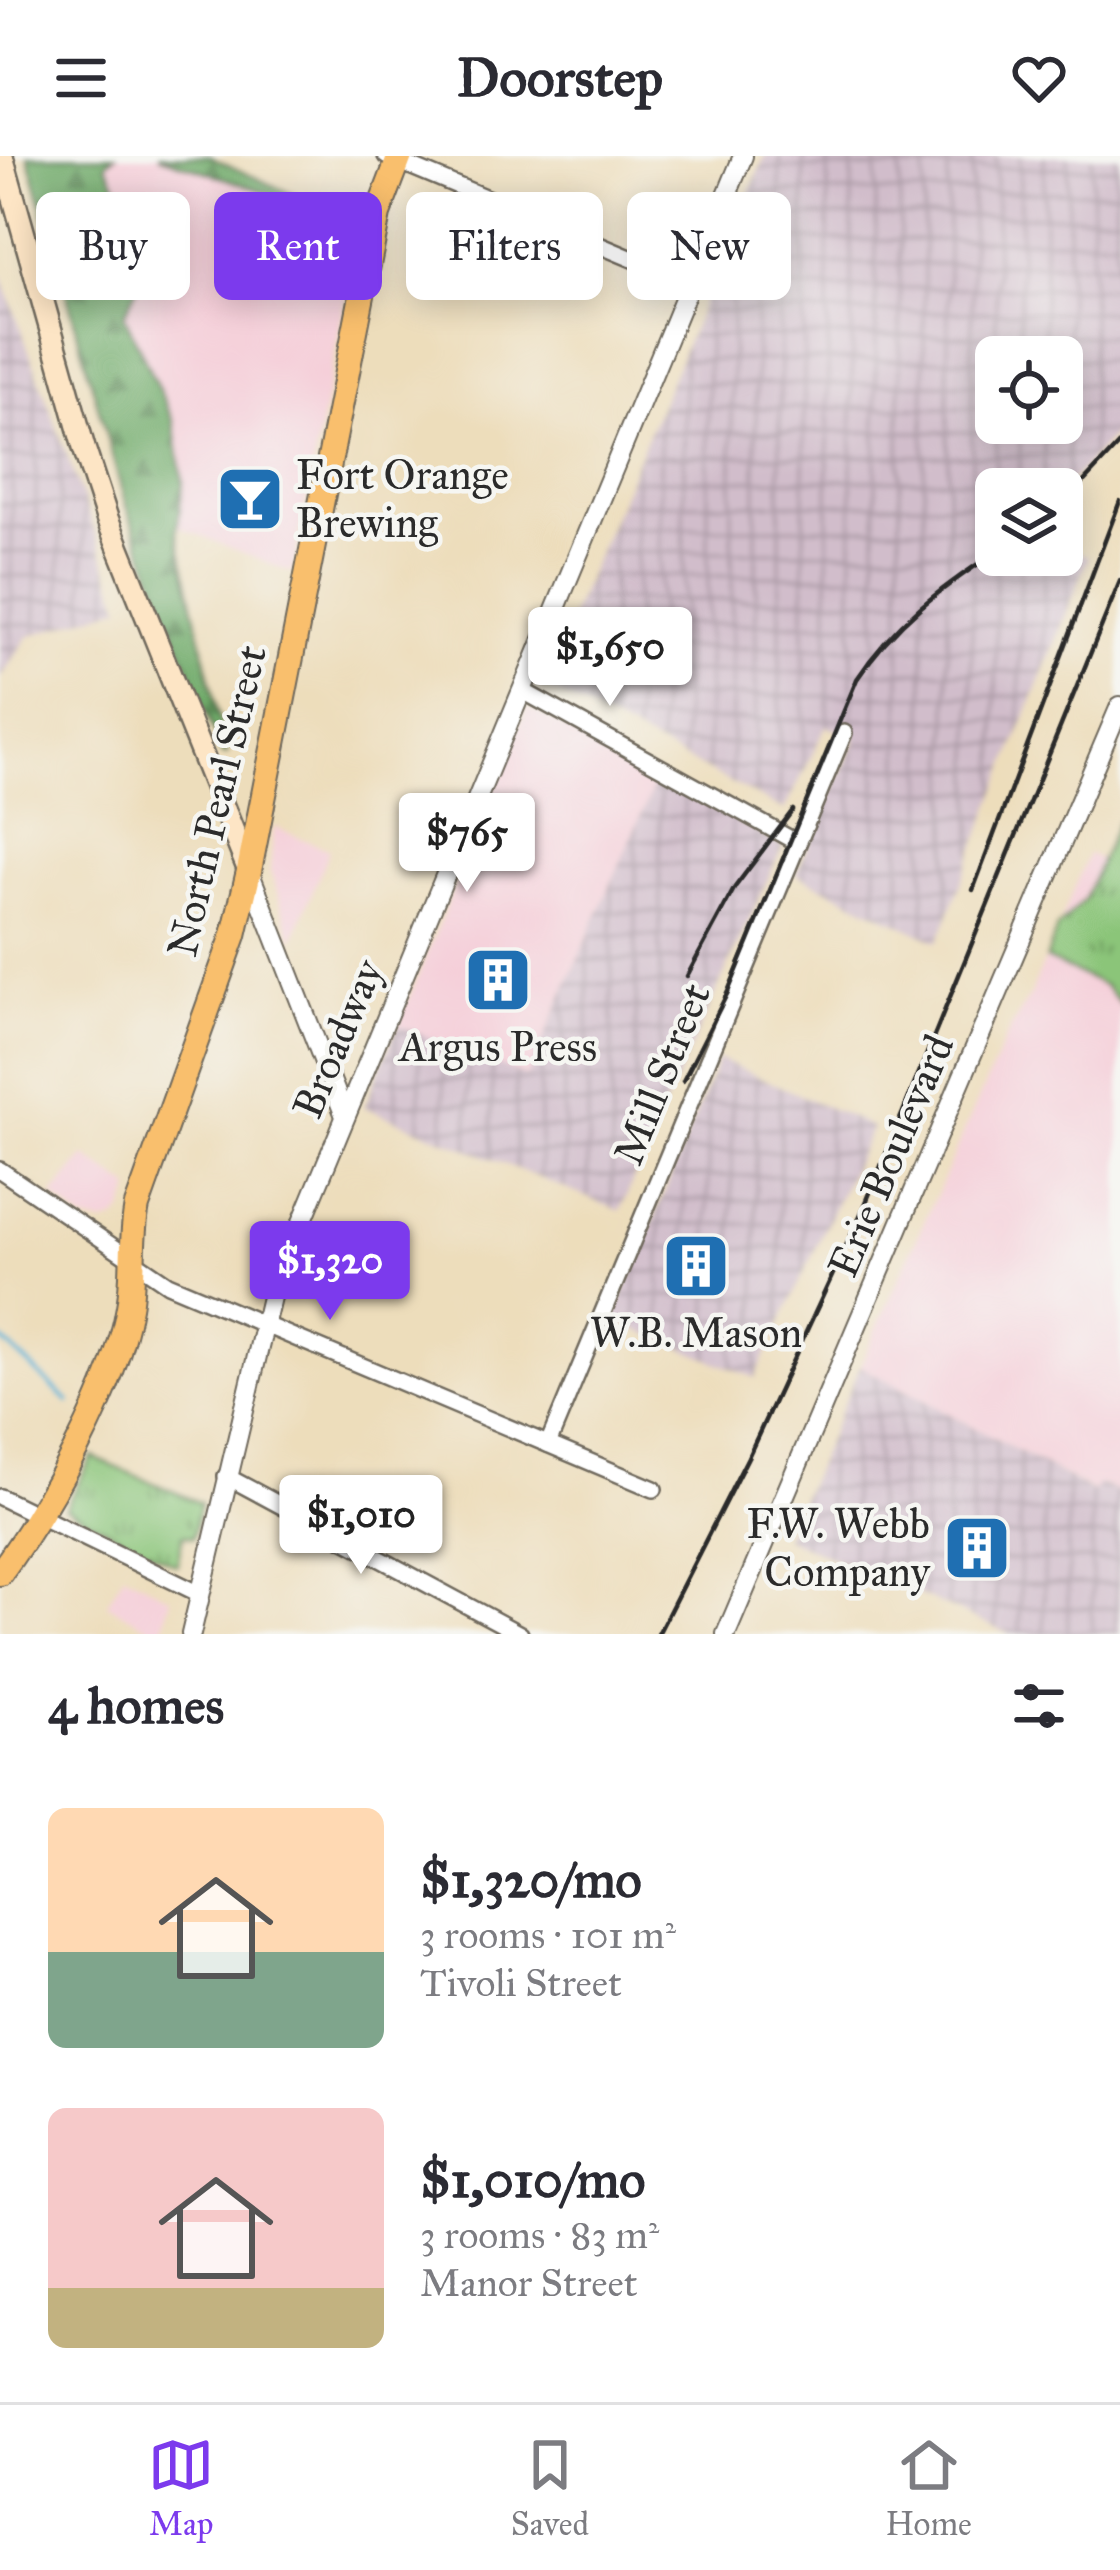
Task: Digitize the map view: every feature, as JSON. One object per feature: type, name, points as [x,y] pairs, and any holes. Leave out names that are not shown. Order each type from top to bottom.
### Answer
[{"type":"main road","points":[[2,156],[91,470],[250,871]]},
{"type":"main road","name":"North Pearl Street","points":[[0,1573],[64,1474],[112,1361],[129,1310],[137,1206],[234,935],[378,214],[394,158]]},
{"type":"street","points":[[394,158],[627,256]]},
{"type":"street","name":"Broadway","points":[[725,192],[738,158]]},
{"type":"street","name":"Broadway","points":[[191,1634],[263,1322],[344,1115],[683,300]]},
{"type":"street","points":[[524,691],[796,842]]},
{"type":"street","name":"Erie Boulevard","points":[[726,1634],[1120,706]]},
{"type":"street","name":"Mill Street","points":[[548,1444],[844,733]]},
{"type":"street","points":[[250,871],[344,1115]]},
{"type":"street","points":[[0,1170],[168,1284],[654,1490]]},
{"type":"street","points":[[226,1476],[520,1634]]},
{"type":"street","points":[[0,1497],[200,1594]]},
{"type":"shaded area","points":[[115,156],[159,156],[265,192],[214,192],[214,300],[345,300],[292,573],[177,526],[183,482],[124,315],[126,300],[190,300],[190,192],[120,192],[105,164]]},
{"type":"shaded area","points":[[765,156],[1120,156],[1120,421],[1113,436],[1083,468],[975,468],[975,576],[1081,576],[938,942],[796,874],[856,738],[826,726],[785,811],[542,685],[704,300],[791,300],[791,192],[750,192]]},
{"type":"shaded area","points":[[0,271],[122,606],[28,637],[0,679]]},
{"type":"shaded area","points":[[527,707],[657,778],[527,1077],[398,1025]]},
{"type":"shaded area","points":[[657,778],[783,846],[620,1211],[364,1107],[398,1025],[527,1077]]},
{"type":"shaded area","points":[[274,827],[329,850],[293,940],[270,871]]},
{"type":"shaded area","points":[[1088,854],[1120,869],[1120,1493],[1100,1484],[1095,1492],[860,1366],[1006,1037],[1031,993]]},
{"type":"shaded area","name":"W.B. Mason","points":[[718,1059],[872,1127],[755,1378],[613,1320]]},
{"type":"shaded area","points":[[85,1156],[132,1189],[122,1214],[105,1224],[83,1221],[53,1196]]},
{"type":"shaded area","name":"F.W. Webb Company","points":[[860,1366],[1094,1492],[1099,1484],[1120,1493],[1120,1634],[1010,1634],[784,1537]]},
{"type":"shaded area","points":[[124,1573],[171,1598],[161,1634],[107,1604]]},
{"type":"green space","points":[[28,156],[115,156],[106,164],[120,192],[38,192]]},
{"type":"green space","points":[[159,156],[208,156],[287,192],[265,192]]},
{"type":"green space","points":[[68,300],[131,300],[124,315],[174,422],[183,482],[177,532],[227,754],[222,754],[126,506]]},
{"type":"green space","points":[[1118,820],[1120,1004],[1105,986],[1046,959],[1057,928],[1084,900]]},
{"type":"green space","points":[[92,1457],[200,1503],[193,1537],[183,1535],[177,1565],[65,1508]]},
{"type":"waterway","points":[[0,1338],[69,1402]]},
{"type":"railway","points":[[1083,483],[1120,443]]},
{"type":"railway","points":[[973,890],[1120,501]]},
{"type":"railway","points":[[683,1081],[728,992],[857,679],[920,608],[975,566]]},
{"type":"railway","points":[[658,1634],[748,1457],[865,1205],[1120,581]]},
{"type":"railway","points":[[687,976],[735,887],[793,810]]},
{"type":"place","name":"Fort Orange Brewing","points":[[250,499]]},
{"type":"place","name":"Argus Press","points":[[498,980]]},
{"type":"place","name":"W.B. Mason","points":[[696,1266]]},
{"type":"place","name":"F.W. Webb Company","points":[[977,1548]]}]
